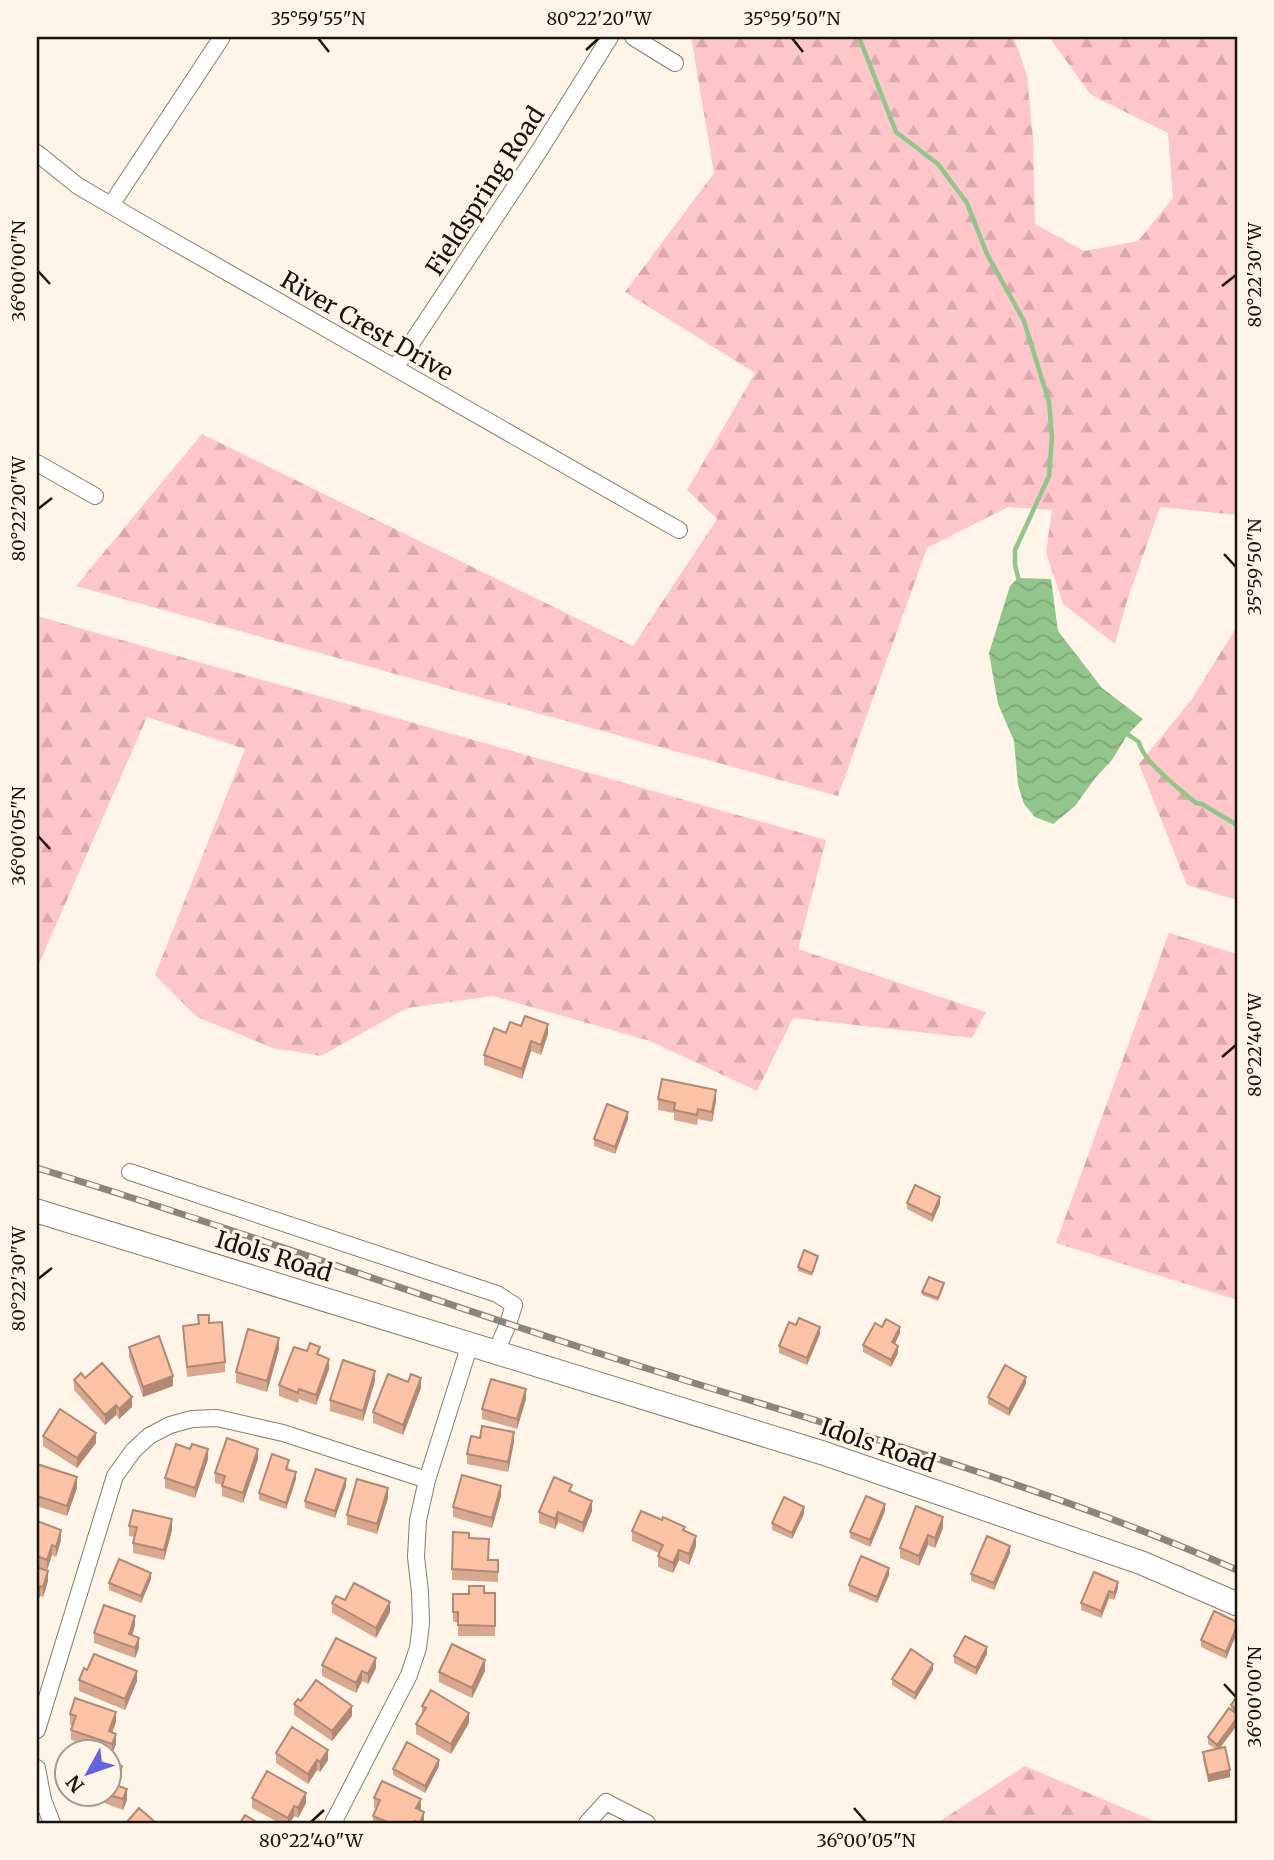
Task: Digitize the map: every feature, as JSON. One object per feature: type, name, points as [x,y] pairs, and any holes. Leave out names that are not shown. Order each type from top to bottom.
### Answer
[{"type":"street","points":[[111,205],[222,37]]},
{"type":"street","name":"Fieldspring Road","points":[[395,368],[539,151],[610,37]]},
{"type":"street","points":[[633,37],[675,63]]},
{"type":"street","name":"River Crest Drive","points":[[37,153],[78,186],[679,530]]},
{"type":"street","points":[[37,463],[95,496]]},
{"type":"street","name":"Idols Road","points":[[130,1172],[497,1294],[514,1305],[496,1352]]},
{"type":"street","name":"Idols Road","points":[[37,1211],[823,1453],[1142,1563],[1237,1604]]},
{"type":"street","points":[[333,1823],[409,1675],[418,1648],[421,1623],[420,1592],[415,1556],[418,1520],[427,1480],[470,1344]]},
{"type":"street","points":[[37,1730],[41,1701],[115,1476],[132,1451],[149,1436],[170,1425],[192,1419],[217,1418],[283,1433],[427,1480]]},
{"type":"street","points":[[37,1768],[43,1800],[52,1823]]},
{"type":"street","points":[[587,1823],[606,1802],[647,1823]]},
{"type":"green space","points":[[691,37],[1014,37],[1027,76],[1033,138],[1035,224],[1084,251],[1138,241],[1173,198],[1168,133],[1091,95],[1049,37],[1237,37],[1237,515],[1160,507],[1115,644],[1063,604],[1046,552],[1052,510],[1008,507],[927,548],[838,796],[76,586],[202,434],[633,646],[717,519],[687,490],[755,373],[625,292],[714,173]]},
{"type":"green space","points":[[37,616],[826,840],[798,949],[986,1012],[972,1038],[793,1018],[757,1091],[650,1041],[493,996],[407,1008],[321,1056],[273,1048],[197,1017],[155,975],[245,749],[147,717],[37,968]]},
{"type":"green space","points":[[1237,626],[1237,900],[1187,885],[1139,764],[1192,699]]},
{"type":"green space","points":[[1169,933],[1237,954],[1237,1300],[1056,1243]]},
{"type":"green space","points":[[1025,1766],[1159,1823],[937,1823]]},
{"type":"water","points":[[1018,578],[1051,579],[1058,631],[1102,688],[1143,719],[1128,734],[1112,760],[1075,806],[1053,824],[1035,817],[1024,804],[1018,785],[1014,741],[998,704],[989,653],[1010,586]]},
{"type":"building","points":[[525,1016],[548,1024],[541,1045],[531,1041],[522,1069],[484,1055],[494,1028],[506,1033],[510,1022],[521,1026]]},
{"type":"building","points":[[662,1079],[716,1090],[712,1112],[698,1109],[697,1115],[674,1110],[675,1103],[658,1099]]},
{"type":"building","points":[[607,1104],[628,1112],[615,1147],[594,1139]]},
{"type":"building","points":[[915,1185],[940,1197],[932,1215],[907,1203]]},
{"type":"building","points":[[804,1250],[818,1256],[812,1273],[798,1267]]},
{"type":"building","points":[[929,1277],[944,1283],[938,1298],[922,1292]]},
{"type":"building","points":[[198,1315],[209,1315],[209,1323],[222,1322],[225,1362],[187,1367],[183,1326],[199,1324]]},
{"type":"building","points":[[799,1318],[820,1327],[807,1358],[779,1346],[789,1322],[796,1325]]},
{"type":"building","points":[[886,1319],[900,1327],[892,1342],[898,1346],[891,1360],[863,1345],[875,1323],[882,1327]]},
{"type":"building","points":[[248,1329],[279,1338],[267,1381],[236,1372]]},
{"type":"building","points":[[159,1336],[173,1376],[143,1387],[129,1347]]},
{"type":"building","points":[[310,1343],[320,1347],[317,1354],[329,1359],[316,1395],[299,1389],[298,1393],[279,1385],[294,1347],[307,1351]]},
{"type":"building","points":[[343,1360],[375,1371],[363,1411],[330,1400]]},
{"type":"building","points":[[102,1363],[132,1397],[119,1409],[116,1405],[105,1415],[74,1380],[81,1373],[85,1378]]},
{"type":"building","points":[[1005,1365],[1026,1377],[1009,1409],[988,1397]]},
{"type":"building","points":[[388,1374],[408,1382],[411,1374],[421,1378],[403,1425],[373,1412]]},
{"type":"building","points":[[491,1379],[526,1389],[517,1419],[482,1409]]},
{"type":"building","points":[[60,1409],[96,1433],[77,1458],[43,1436]]},
{"type":"building","points":[[482,1426],[514,1432],[508,1462],[467,1454],[471,1436],[480,1438]]},
{"type":"building","points":[[227,1438],[258,1449],[243,1493],[222,1486],[225,1476],[215,1473]]},
{"type":"building","points":[[176,1444],[190,1449],[192,1444],[208,1449],[195,1488],[165,1478]]},
{"type":"building","points":[[272,1454],[289,1460],[286,1469],[296,1472],[286,1503],[259,1493]]},
{"type":"building","points":[[37,1464],[77,1477],[67,1506],[37,1496]]},
{"type":"building","points":[[316,1469],[346,1479],[335,1511],[305,1501]]},
{"type":"building","points":[[462,1475],[501,1486],[492,1518],[453,1507]]},
{"type":"building","points":[[554,1477],[572,1485],[569,1491],[592,1501],[583,1523],[558,1512],[555,1519],[539,1512]]},
{"type":"building","points":[[357,1479],[388,1488],[377,1524],[347,1515]]},
{"type":"building","points":[[866,1496],[885,1504],[870,1540],[850,1532]]},
{"type":"building","points":[[784,1497],[804,1507],[792,1533],[772,1523]]},
{"type":"building","points":[[916,1506],[943,1517],[935,1538],[928,1535],[919,1556],[900,1548]]},
{"type":"building","points":[[133,1510],[172,1519],[164,1550],[133,1543],[137,1527],[129,1526]]},
{"type":"building","points":[[641,1511],[685,1527],[683,1530],[696,1536],[689,1554],[679,1550],[673,1563],[658,1556],[663,1545],[632,1531]]},
{"type":"building","points":[[37,1521],[61,1530],[56,1547],[52,1545],[47,1560],[37,1556]]},
{"type":"building","points":[[453,1532],[469,1533],[469,1538],[489,1539],[488,1560],[498,1560],[498,1572],[452,1569]]},
{"type":"building","points":[[987,1536],[1010,1546],[994,1583],[971,1574]]},
{"type":"building","points":[[861,1556],[889,1568],[877,1597],[849,1585]]},
{"type":"building","points":[[119,1559],[151,1573],[141,1596],[109,1583]]},
{"type":"building","points":[[37,1567],[48,1571],[37,1596]]},
{"type":"building","points":[[1094,1572],[1118,1582],[1114,1593],[1109,1591],[1101,1611],[1081,1603]]},
{"type":"building","points":[[354,1583],[390,1602],[376,1628],[332,1603],[336,1596],[345,1600]]},
{"type":"building","points":[[469,1586],[484,1586],[484,1593],[495,1593],[495,1626],[458,1625],[458,1612],[453,1612],[453,1594],[469,1594]]},
{"type":"building","points":[[104,1605],[135,1616],[129,1634],[139,1638],[135,1648],[94,1633]]},
{"type":"building","points":[[1214,1611],[1237,1622],[1226,1652],[1201,1640]]},
{"type":"building","points":[[965,1636],[987,1647],[976,1668],[954,1656]]},
{"type":"building","points":[[336,1638],[376,1658],[368,1674],[362,1671],[356,1683],[322,1665]]},
{"type":"building","points":[[452,1644],[485,1660],[472,1688],[439,1672]]},
{"type":"building","points":[[911,1649],[933,1664],[915,1693],[892,1679]]},
{"type":"building","points":[[94,1654],[137,1671],[125,1699],[79,1680]]},
{"type":"building","points":[[316,1680],[352,1706],[332,1731],[294,1704],[298,1699],[301,1701]]},
{"type":"building","points":[[431,1690],[469,1713],[451,1744],[416,1724],[426,1708],[422,1706]]},
{"type":"building","points":[[1237,1696],[1237,1710],[1231,1705]]},
{"type":"building","points":[[75,1698],[116,1712],[109,1731],[116,1734],[114,1738],[94,1738],[71,1730],[76,1716],[70,1714]]},
{"type":"building","points":[[1229,1708],[1237,1714],[1237,1718],[1217,1745],[1208,1737]]},
{"type":"building","points":[[292,1727],[328,1750],[308,1774],[276,1753]]},
{"type":"building","points":[[407,1742],[439,1760],[425,1786],[393,1769]]},
{"type":"building","points":[[1225,1747],[1230,1770],[1208,1775],[1203,1752]]},
{"type":"building","points":[[267,1771],[306,1793],[298,1808],[294,1806],[288,1818],[252,1798]]},
{"type":"building","points":[[382,1781],[421,1799],[416,1808],[424,1812],[420,1823],[389,1823],[373,1816],[380,1800],[374,1798]]},
{"type":"building","points":[[122,1787],[127,1789],[122,1799]]},
{"type":"building","points":[[139,1808],[156,1823],[126,1823]]},
{"type":"building","points":[[245,1815],[258,1823],[240,1823]]},
{"type":"waterway","points":[[859,37],[896,132],[938,164],[967,203],[987,254],[1024,321],[1049,402],[1052,437],[1049,476],[1015,550],[1019,581]]},
{"type":"waterway","points":[[1124,732],[1139,742],[1154,766],[1196,803],[1237,825]]},
{"type":"railway","points":[[37,1168],[183,1214],[544,1336],[1008,1482],[1161,1538],[1237,1570]]}]
